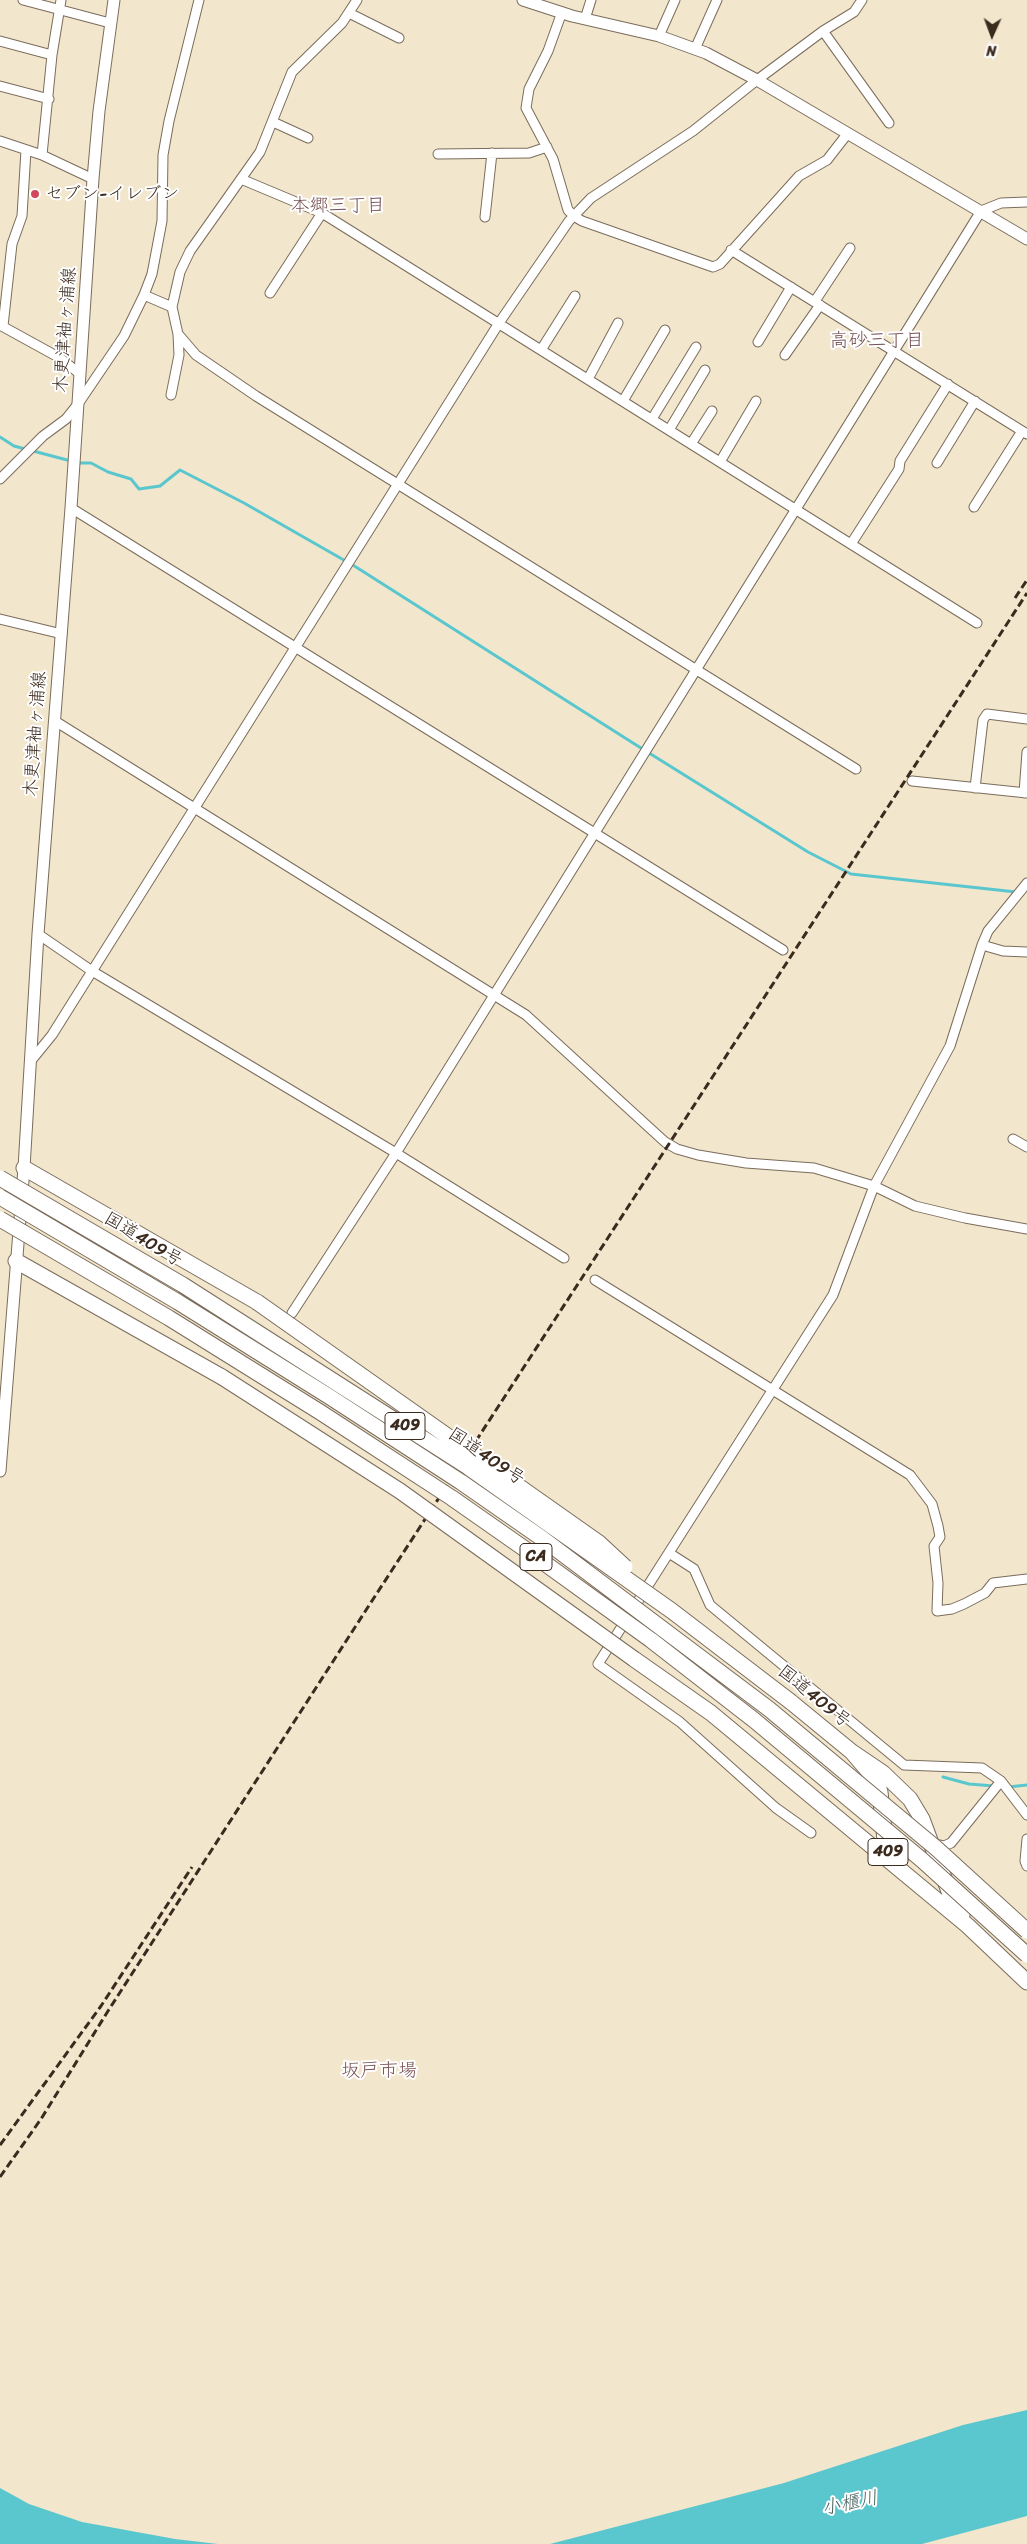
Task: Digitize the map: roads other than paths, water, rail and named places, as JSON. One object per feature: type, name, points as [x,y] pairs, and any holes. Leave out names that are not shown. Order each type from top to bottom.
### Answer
[{"type":"highway","points":[[24,1168],[257,1302],[600,1543],[672,1611]]},
{"type":"highway","name":"国道409号","points":[[0,1178],[183,1285],[468,1466],[672,1611],[791,1702],[852,1752],[883,1773],[910,1799],[922,1819],[953,1902],[968,1926]]},
{"type":"highway","name":"CA","points":[[0,1198],[178,1302],[330,1397],[461,1482],[543,1539],[769,1709],[936,1848],[1027,1931]]},
{"type":"highway","name":"CA","points":[[0,1220],[169,1318],[320,1412],[452,1498],[532,1554],[651,1640],[754,1720],[922,1860],[1027,1956]]},
{"type":"highway","points":[[16,1261],[222,1377],[408,1496],[711,1713],[898,1868]]},
{"type":"highway","name":"国道409号","points":[[852,1752],[876,1780],[880,1792],[884,1840],[890,1856],[898,1868],[968,1926],[1027,1982]]},
{"type":"main road","name":"木更津袖ヶ浦線","points":[[0,1471],[24,1168],[38,934],[72,508],[93,179],[99,111],[114,0]]},
{"type":"main road","points":[[523,0],[585,19],[659,36],[695,49],[757,80],[1027,239]]},
{"type":"street","points":[[23,0],[110,23]]},
{"type":"street","points":[[42,155],[52,55],[61,0]]},
{"type":"street","points":[[0,479],[43,436],[66,419],[78,404],[124,336],[144,295],[152,274],[162,221],[164,155],[169,121],[199,0]]},
{"type":"street","points":[[171,395],[179,355],[178,334],[172,307],[180,272],[190,251],[260,152],[292,72],[342,23],[357,0]]},
{"type":"street","points":[[585,19],[591,0]]},
{"type":"street","points":[[659,36],[674,0]]},
{"type":"street","points":[[695,49],[716,0]]},
{"type":"street","points":[[30,1062],[52,1034],[498,323],[574,216],[591,198],[693,131],[823,31],[854,12],[862,0]]},
{"type":"street","points":[[562,12],[548,51],[526,98],[526,108],[547,147],[564,198],[574,216],[713,267],[720,264],[799,176],[827,160],[848,133]]},
{"type":"street","points":[[349,13],[399,38]]},
{"type":"street","points":[[823,31],[889,123]]},
{"type":"street","points":[[0,41],[52,55]]},
{"type":"street","points":[[0,86],[49,99]]},
{"type":"street","points":[[273,122],[308,138]]},
{"type":"street","points":[[0,141],[42,155],[93,179]]},
{"type":"street","points":[[438,154],[529,153],[547,147]]},
{"type":"street","points":[[26,150],[22,216],[12,244],[1,326],[60,358],[80,374]]},
{"type":"street","points":[[484,217],[492,153]]},
{"type":"street","points":[[241,179],[322,213],[977,623]]},
{"type":"street","points":[[292,1314],[396,1153],[594,831],[981,211],[1001,203],[1027,202]]},
{"type":"street","points":[[270,293],[322,213]]},
{"type":"street","points":[[785,355],[850,248]]},
{"type":"street","points":[[731,250],[1025,432],[974,507]]},
{"type":"street","points":[[758,342],[792,287]]},
{"type":"street","points":[[144,295],[172,307]]},
{"type":"street","points":[[541,350],[575,296]]},
{"type":"street","points":[[588,379],[618,323]]},
{"type":"street","points":[[623,401],[666,330]]},
{"type":"street","points":[[178,334],[196,354],[218,372],[856,769]]},
{"type":"street","points":[[652,419],[696,347]]},
{"type":"street","points":[[669,430],[705,370]]},
{"type":"street","points":[[850,544],[899,469],[900,461],[948,384]]},
{"type":"street","points":[[720,462],[756,401]]},
{"type":"street","points":[[937,463],[975,401]]},
{"type":"street","points":[[691,444],[712,411]]},
{"type":"street","points":[[72,508],[783,950]]},
{"type":"street","points":[[0,620],[62,634]]},
{"type":"street","points":[[975,788],[982,720],[986,714],[1027,719]]},
{"type":"street","points":[[55,721],[526,1015],[665,1142],[677,1149],[698,1155],[746,1163],[814,1168],[874,1186],[915,1206],[964,1218],[1027,1229]]},
{"type":"street","points":[[912,781],[1025,793],[1027,752]]},
{"type":"street","points":[[811,1833],[776,1808],[680,1722],[598,1664],[833,1296],[874,1186],[950,1046],[982,945],[988,932],[1027,883]]},
{"type":"street","points":[[38,934],[92,970],[396,1153],[564,1258]]},
{"type":"street","points":[[982,945],[1003,951],[1027,952]]},
{"type":"street","points":[[1013,1139],[1027,1147]]},
{"type":"street","points":[[595,1280],[910,1474],[932,1504],[938,1526],[940,1537],[934,1546],[938,1583],[937,1611],[952,1609],[964,1604],[984,1593],[993,1583],[1027,1579]]},
{"type":"street","points":[[669,1553],[694,1569],[710,1606],[904,1765],[982,1768],[1001,1781],[1027,1815]]},
{"type":"street","points":[[931,1843],[944,1846],[950,1843],[1001,1781]]},
{"type":"street","points":[[1027,1839],[1025,1861],[1027,1866]]},
{"type":"water","name":"小櫃川","points":[[1027,2410],[1027,2516],[922,2544],[550,2544],[784,2483],[963,2425]]},
{"type":"water","points":[[0,2488],[29,2504],[82,2522],[175,2539],[218,2544],[0,2544]]},
{"type":"waterway","points":[[0,437],[14,446],[71,461]]},
{"type":"waterway","points":[[77,463],[91,463],[108,472],[131,479],[139,489],[160,486],[180,470],[244,503],[356,567],[808,852],[851,874],[1016,892]]},
{"type":"waterway","points":[[943,1777],[969,1784],[994,1786]]},
{"type":"waterway","points":[[1008,1787],[1027,1785]]},
{"type":"railway","points":[[1015,598],[1027,580]]},
{"type":"railway","points":[[0,2177],[41,2119],[108,2011],[368,1607],[1027,593]]},
{"type":"railway","points":[[0,2145],[101,2006],[192,1867]]},
{"type":"place","name":"セブン-イレブン","points":[[35,194]]},
{"type":"district","name":"本郷三丁目","points":[[338,206]]},
{"type":"district","name":"高砂三丁目","points":[[877,341]]},
{"type":"district","name":"坂戸市場","points":[[379,2071]]}]
